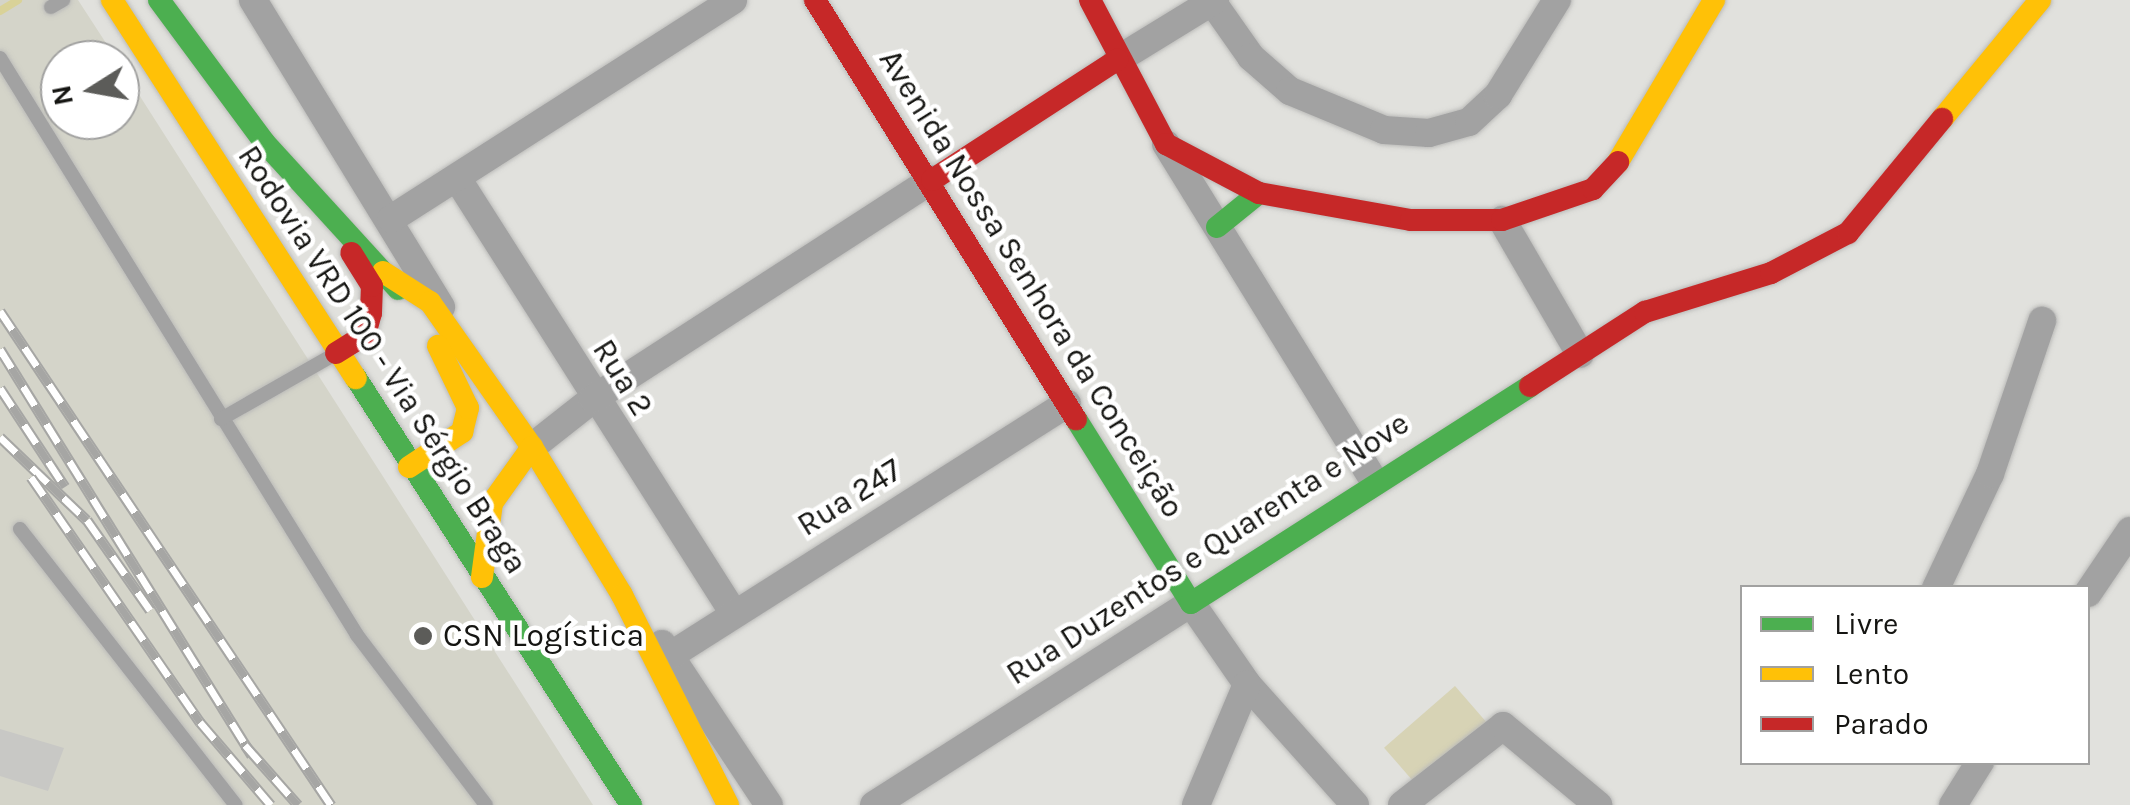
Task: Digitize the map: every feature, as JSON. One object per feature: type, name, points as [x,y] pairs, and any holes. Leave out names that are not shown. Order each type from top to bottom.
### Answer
[{"type":"street","name":"Rodovia VRD 100 - Via Sérgio Braga","points":[[112,0],[336,353],[631,805]]},
{"type":"street","name":"Rodovia VRD 100 - Via Sérgio Braga","points":[[159,0],[330,219],[383,272]]},
{"type":"street","points":[[392,219],[733,0]]},
{"type":"street","name":"Avenida Nossa Senhora da Conceição","points":[[814,0],[932,180],[1191,603]]},
{"type":"street","points":[[482,578],[492,503],[532,447],[593,399],[1213,1],[1251,58],[1290,91],[1384,130],[1429,133],[1469,122],[1498,95],[1557,0]]},
{"type":"street","points":[[1166,144],[1259,193],[1411,220],[1502,220],[1593,189],[1622,157],[1714,0]]},
{"type":"street","name":"Rua Duzentos e Quarenta e Nove","points":[[874,805],[1645,312],[1771,273],[1848,232],[2040,0]]},
{"type":"street","points":[[1089,3],[1116,60],[1166,144],[1375,482]]},
{"type":"street","points":[[265,4],[456,334],[532,447],[622,595],[726,805]]},
{"type":"street","name":"Rua 2","points":[[458,178],[593,399],[734,612]]},
{"type":"street","points":[[1217,227],[1259,193]]},
{"type":"street","points":[[330,219],[372,286],[364,335],[336,353]]},
{"type":"street","points":[[1502,220],[1580,354]]},
{"type":"street","points":[[383,272],[422,292],[456,334]]},
{"type":"street","points":[[383,272],[414,307],[468,408],[462,432],[447,448],[410,466]]},
{"type":"street","points":[[1937,585],[1990,474],[2042,321]]},
{"type":"street","name":"Rua 247","points":[[671,655],[1067,404]]},
{"type":"street","points":[[2090,590],[2129,541]]},
{"type":"street","points":[[622,595],[671,655],[769,805]]},
{"type":"street","points":[[1191,603],[1246,684],[1355,805]]},
{"type":"street","points":[[1196,805],[1246,684]]},
{"type":"street","points":[[1402,805],[1502,726],[1598,805]]},
{"type":"street","points":[[1953,805],[1978,765]]},
{"type":"lane","points":[[0,58],[356,635],[486,805]]},
{"type":"lane","points":[[221,419],[336,353]]},
{"type":"lane","points":[[20,529],[236,805]]},
{"type":"shaded area","points":[[0,0],[78,0],[104,40],[40,40],[40,140],[140,140],[140,96],[593,805],[0,805]]},
{"type":"shaded area","points":[[1455,686],[1487,723],[1416,785],[1384,748]]},
{"type":"building","points":[[0,729],[64,748],[48,791],[0,776]]},
{"type":"waterway","points":[[0,11],[18,0]]},
{"type":"railway","points":[[0,311],[331,805]]},
{"type":"railway","points":[[0,349],[252,755]]},
{"type":"railway","points":[[0,388],[65,487]]},
{"type":"railway","points":[[0,437],[87,520],[150,610]]},
{"type":"railway","points":[[31,477],[200,722],[271,805]]},
{"type":"railway","points":[[245,745],[298,805]]},
{"type":"traffic: fast","points":[[159,0],[264,142],[398,289]]},
{"type":"traffic: fast","points":[[1217,227],[1259,193]]},
{"type":"traffic: fast","points":[[356,378],[631,805]]},
{"type":"traffic: fast","points":[[1076,419],[1191,603],[1530,386]]},
{"type":"traffic: slow","points":[[112,0],[356,378]]},
{"type":"traffic: slow","points":[[1618,162],[1714,0]]},
{"type":"traffic: slow","points":[[1942,119],[2040,0]]},
{"type":"traffic: slow","points":[[383,272],[430,302],[532,447],[622,595],[728,805]]},
{"type":"traffic: slow","points":[[409,467],[462,432],[468,408],[438,346]]},
{"type":"traffic: slow","points":[[482,577],[492,503],[532,447]]},
{"type":"traffic: jam","points":[[815,0],[1076,419]]},
{"type":"traffic: jam","points":[[1090,0],[1166,144],[1259,193],[1411,220],[1502,220],[1593,189],[1618,162]]},
{"type":"traffic: jam","points":[[932,180],[1117,60]]},
{"type":"traffic: jam","points":[[1530,386],[1645,312],[1771,273],[1848,233],[1942,119]]},
{"type":"traffic: jam","points":[[336,353],[365,335],[371,313],[372,286],[351,253]]},
{"type":"place","name":"CSN Logística","points":[[423,636]]}]
